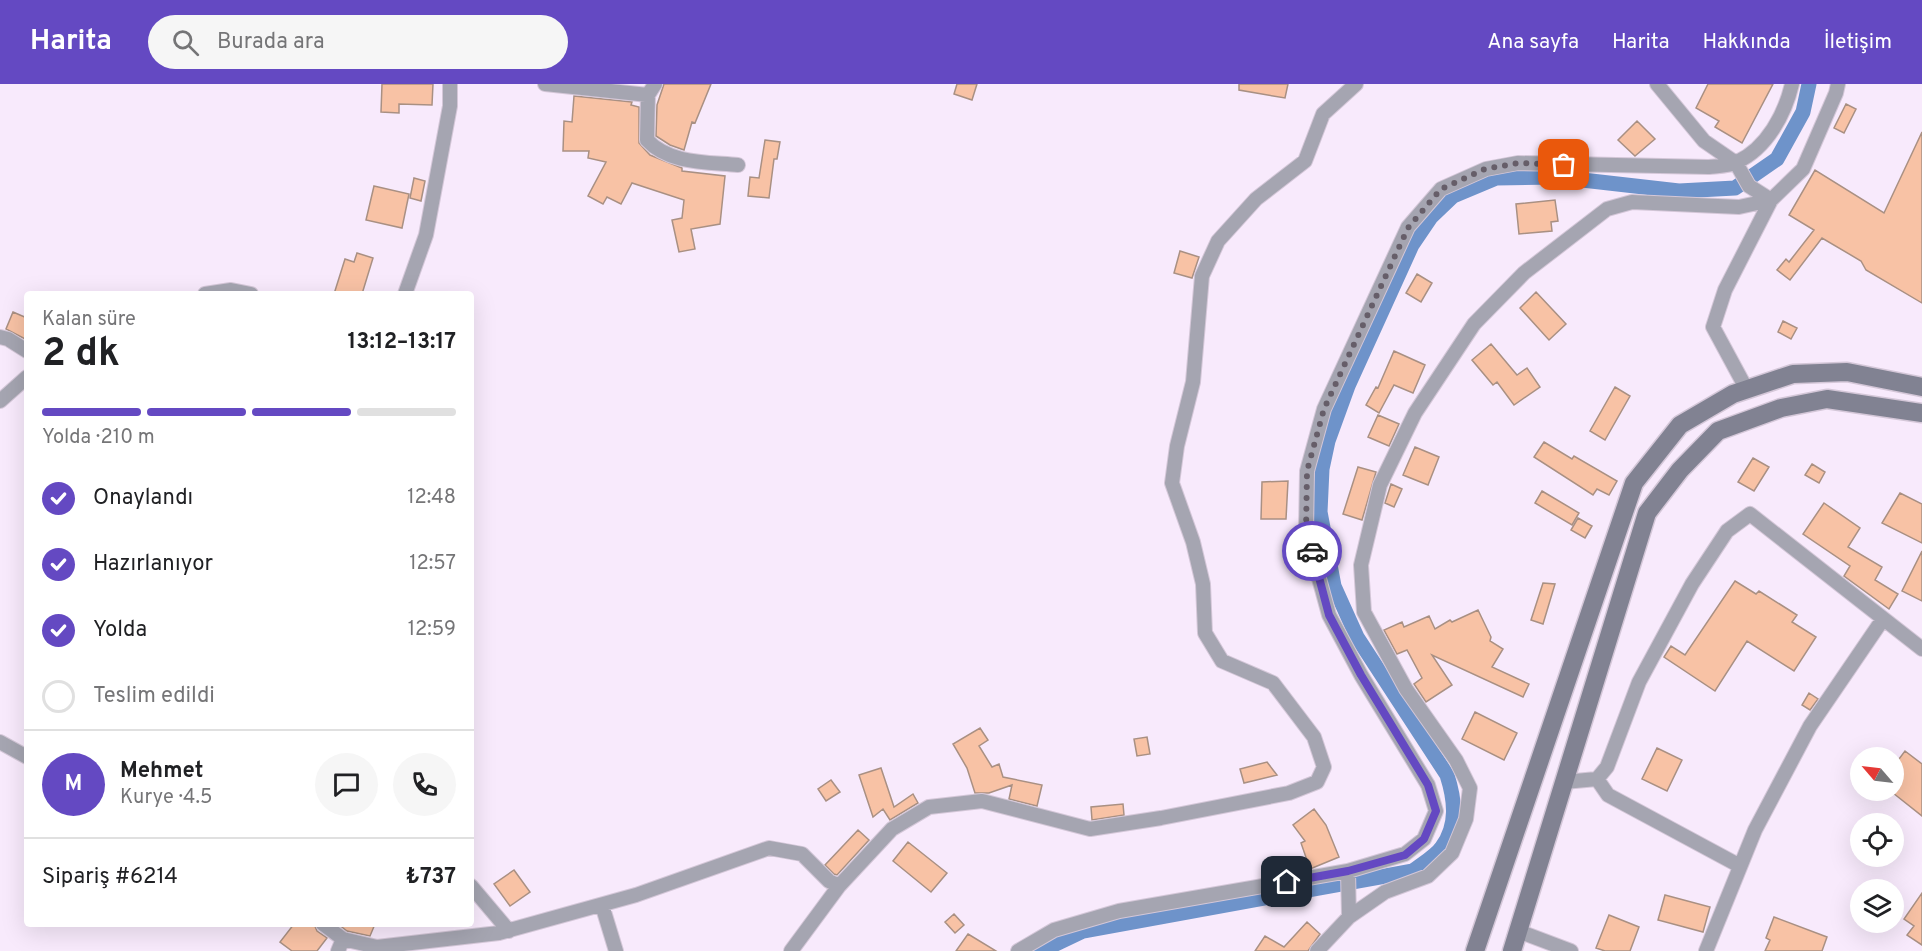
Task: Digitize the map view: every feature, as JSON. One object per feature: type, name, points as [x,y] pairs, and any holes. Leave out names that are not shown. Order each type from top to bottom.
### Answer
[{"type":"main road","points":[[1475,951],[1634,483],[1680,425],[1733,394],[1792,375],[1847,372],[1922,387]]},
{"type":"main road","points":[[1512,951],[1524,933],[1564,782],[1647,513],[1680,470],[1718,430],[1781,408],[1827,399],[1922,413]]},
{"type":"street","points":[[406,291],[426,235],[450,106],[450,84]]},
{"type":"street","points":[[545,84],[652,90],[647,140],[655,149],[677,159],[738,165]]},
{"type":"street","points":[[791,951],[840,886],[892,829],[928,807],[982,801],[1090,829],[1161,818],[1289,793],[1317,782],[1324,767],[1314,737],[1273,683],[1222,661],[1205,633],[1203,584],[1193,542],[1172,483],[1177,446],[1193,382],[1202,276],[1206,267],[1218,242],[1256,199],[1305,161],[1323,114],[1356,84]]},
{"type":"street","points":[[1657,84],[1704,141],[1736,163],[1746,182],[1771,200]]},
{"type":"street","points":[[1018,951],[1054,930],[1119,911],[1349,879],[1405,855],[1424,839],[1436,811],[1428,785],[1361,675],[1329,615],[1306,531],[1307,471],[1324,409],[1408,228],[1441,189],[1485,169],[1518,163],[1710,167],[1736,163],[1762,146],[1788,105],[1792,84]]},
{"type":"street","points":[[1747,390],[1713,327],[1725,290],[1771,200],[1803,169],[1838,84]]},
{"type":"street","points":[[1317,951],[1349,917],[1385,892],[1428,876],[1452,853],[1466,819],[1470,788],[1456,760],[1406,690],[1364,612],[1361,565],[1380,485],[1415,413],[1474,324],[1524,273],[1607,209],[1632,202],[1739,207],[1771,200]]},
{"type":"street","points":[[0,337],[8,339],[24,349]]},
{"type":"street","points":[[0,401],[24,380]]},
{"type":"street","points":[[1564,782],[1597,779],[1607,767],[1639,682],[1692,584],[1726,531],[1750,514],[1922,649]]},
{"type":"street","points":[[1706,951],[1755,830],[1810,726],[1883,619]]},
{"type":"street","points":[[0,742],[24,755]]},
{"type":"street","points":[[1597,779],[1608,795],[1740,866]]},
{"type":"street","points":[[325,927],[340,945],[377,947],[509,931],[602,905],[769,849],[802,854],[829,881],[840,886]]},
{"type":"street","points":[[1349,879],[1349,917]]},
{"type":"street","points":[[474,890],[509,931]]},
{"type":"street","points":[[602,905],[616,951]]},
{"type":"street","points":[[1524,933],[1530,951]]},
{"type":"street","points":[[1524,933],[1571,951]]},
{"type":"building","points":[[382,84],[433,84],[432,105],[399,104],[399,113],[381,112]]},
{"type":"building","points":[[664,84],[711,84],[695,123],[692,122],[684,150],[656,136],[657,105]]},
{"type":"building","points":[[957,84],[977,84],[972,100],[954,94]]},
{"type":"building","points":[[1239,84],[1288,84],[1285,98],[1239,90]]},
{"type":"building","points":[[1708,84],[1773,84],[1742,143],[1715,127],[1719,121],[1696,108]]},
{"type":"building","points":[[574,96],[632,102],[631,105],[639,107],[639,143],[650,155],[682,168],[682,171],[725,176],[720,224],[691,229],[695,249],[679,252],[672,220],[682,218],[684,200],[632,183],[621,204],[607,197],[603,204],[588,196],[606,162],[588,158],[589,151],[563,151],[564,121],[572,122]]},
{"type":"building","points":[[1846,104],[1856,109],[1844,133],[1834,128]]},
{"type":"building","points":[[1637,121],[1655,139],[1635,156],[1618,140]]},
{"type":"building","points":[[1922,132],[1922,303],[1866,270],[1861,261],[1822,238],[1790,280],[1777,270],[1786,259],[1789,262],[1814,230],[1789,215],[1815,170],[1884,213]]},
{"type":"building","points":[[765,140],[780,142],[777,159],[774,159],[769,198],[748,196],[750,177],[759,178]]},
{"type":"building","points":[[414,178],[425,181],[421,201],[410,198]]},
{"type":"building","points":[[374,186],[409,194],[402,228],[366,220]]},
{"type":"building","points":[[1555,200],[1558,221],[1551,222],[1552,231],[1519,234],[1516,204]]},
{"type":"building","points":[[1180,251],[1199,257],[1192,278],[1174,273]]},
{"type":"building","points":[[357,253],[373,258],[363,291],[335,291],[345,259],[354,262]]},
{"type":"building","points":[[1417,274],[1432,283],[1421,302],[1406,293]]},
{"type":"building","points":[[1536,292],[1566,324],[1549,340],[1520,308]]},
{"type":"building","points":[[13,312],[24,317],[24,338],[6,329]]},
{"type":"building","points":[[1783,321],[1797,328],[1791,339],[1778,332]]},
{"type":"building","points":[[1491,344],[1517,375],[1527,368],[1540,387],[1514,405],[1497,382],[1493,385],[1472,360]]},
{"type":"building","points":[[1394,351],[1425,365],[1413,393],[1394,385],[1379,413],[1366,405],[1376,387],[1378,388]]},
{"type":"building","points":[[1615,387],[1630,396],[1605,440],[1590,431]]},
{"type":"building","points":[[1378,415],[1399,424],[1389,446],[1368,437]]},
{"type":"building","points":[[1544,442],[1572,459],[1574,456],[1617,481],[1609,495],[1597,489],[1593,495],[1534,457]]},
{"type":"building","points":[[1415,447],[1439,457],[1428,485],[1403,475]]},
{"type":"building","points":[[1753,458],[1769,467],[1754,491],[1738,482]]},
{"type":"building","points":[[1812,464],[1825,472],[1819,483],[1805,475]]},
{"type":"building","points":[[1358,467],[1376,472],[1362,520],[1343,514]]},
{"type":"building","points":[[1288,481],[1286,519],[1261,519],[1262,482]]},
{"type":"building","points":[[1391,484],[1402,489],[1394,507],[1385,503]]},
{"type":"building","points":[[1542,491],[1579,513],[1572,525],[1535,503]]},
{"type":"building","points":[[1900,493],[1922,504],[1922,543],[1882,523]]},
{"type":"building","points":[[1824,503],[1860,528],[1848,547],[1882,567],[1875,580],[1898,594],[1889,609],[1844,576],[1850,566],[1803,534]]},
{"type":"building","points":[[1578,518],[1592,526],[1585,538],[1571,530]]},
{"type":"building","points":[[1922,551],[1922,601],[1902,591]]},
{"type":"building","points":[[1735,581],[1756,594],[1759,591],[1797,615],[1792,622],[1816,637],[1794,671],[1747,641],[1715,691],[1664,657],[1671,646],[1685,655]]},
{"type":"building","points":[[1543,583],[1555,584],[1543,624],[1531,620]]},
{"type":"building","points":[[1478,610],[1491,637],[1490,641],[1503,649],[1492,667],[1529,684],[1523,697],[1432,655],[1452,685],[1426,702],[1414,684],[1422,678],[1407,650],[1397,654],[1384,630],[1402,622],[1404,627],[1429,616],[1435,629],[1450,620],[1452,622]]},
{"type":"building","points":[[1809,693],[1818,699],[1810,710],[1802,705]]},
{"type":"building","points":[[1475,712],[1517,733],[1504,760],[1462,739]]},
{"type":"building","points":[[980,728],[988,740],[979,746],[992,767],[999,764],[1003,777],[1042,785],[1037,806],[1009,799],[1012,785],[989,793],[975,793],[967,768],[953,744]]},
{"type":"building","points":[[1147,737],[1150,754],[1137,756],[1134,739]]},
{"type":"building","points":[[1657,748],[1682,760],[1667,791],[1642,779]]},
{"type":"building","points":[[1904,752],[1922,764],[1922,816],[1903,801]]},
{"type":"building","points":[[1267,762],[1277,775],[1244,783],[1240,769]]},
{"type":"building","points":[[881,768],[894,807],[913,794],[918,803],[890,820],[883,809],[873,817],[859,775]]},
{"type":"building","points":[[831,780],[840,792],[826,801],[818,789]]},
{"type":"building","points":[[1123,804],[1124,815],[1092,820],[1091,807]]},
{"type":"building","points":[[1314,809],[1326,825],[1339,857],[1310,869],[1301,843],[1305,841],[1293,825]]},
{"type":"building","points":[[858,830],[869,840],[837,875],[834,874],[825,865]]},
{"type":"building","points":[[908,842],[947,873],[931,892],[893,861]]},
{"type":"building","points":[[514,870],[530,892],[510,906],[494,884]]},
{"type":"building","points":[[1922,893],[1922,945],[1907,935],[1914,926],[1904,919]]},
{"type":"building","points":[[1665,895],[1710,907],[1703,932],[1658,920]]},
{"type":"building","points":[[954,914],[964,925],[955,933],[945,922]]},
{"type":"building","points":[[1609,915],[1639,927],[1630,951],[1605,951],[1596,948]]},
{"type":"building","points":[[1774,917],[1827,937],[1822,951],[1765,951],[1770,940],[1766,938]]},
{"type":"building","points":[[1307,922],[1320,934],[1308,951],[1255,951],[1265,936],[1284,947]]},
{"type":"building","points":[[292,927],[315,927],[327,938],[317,951],[292,951],[280,942]]},
{"type":"building","points":[[342,927],[374,927],[370,936],[347,931]]},
{"type":"building","points":[[968,934],[996,951],[956,951]]},
{"type":"waterway","points":[[1041,951],[1083,931],[1413,871],[1433,857],[1447,839],[1453,821],[1452,794],[1447,775],[1357,637],[1334,586],[1320,512],[1322,469],[1328,441],[1348,386],[1412,245],[1431,217],[1453,196],[1496,178],[1556,177],[1679,191],[1735,188],[1777,159],[1803,112],[1809,84]]},
{"type":"way so far","points":[[1312,551],[1306,531],[1307,471],[1324,409],[1408,228],[1441,189],[1485,169],[1518,163],[1564,165]]},
{"type":"route","points":[[1287,882],[1348,871],[1405,855],[1424,839],[1436,811],[1428,785],[1361,675],[1329,615],[1312,551]]}]
